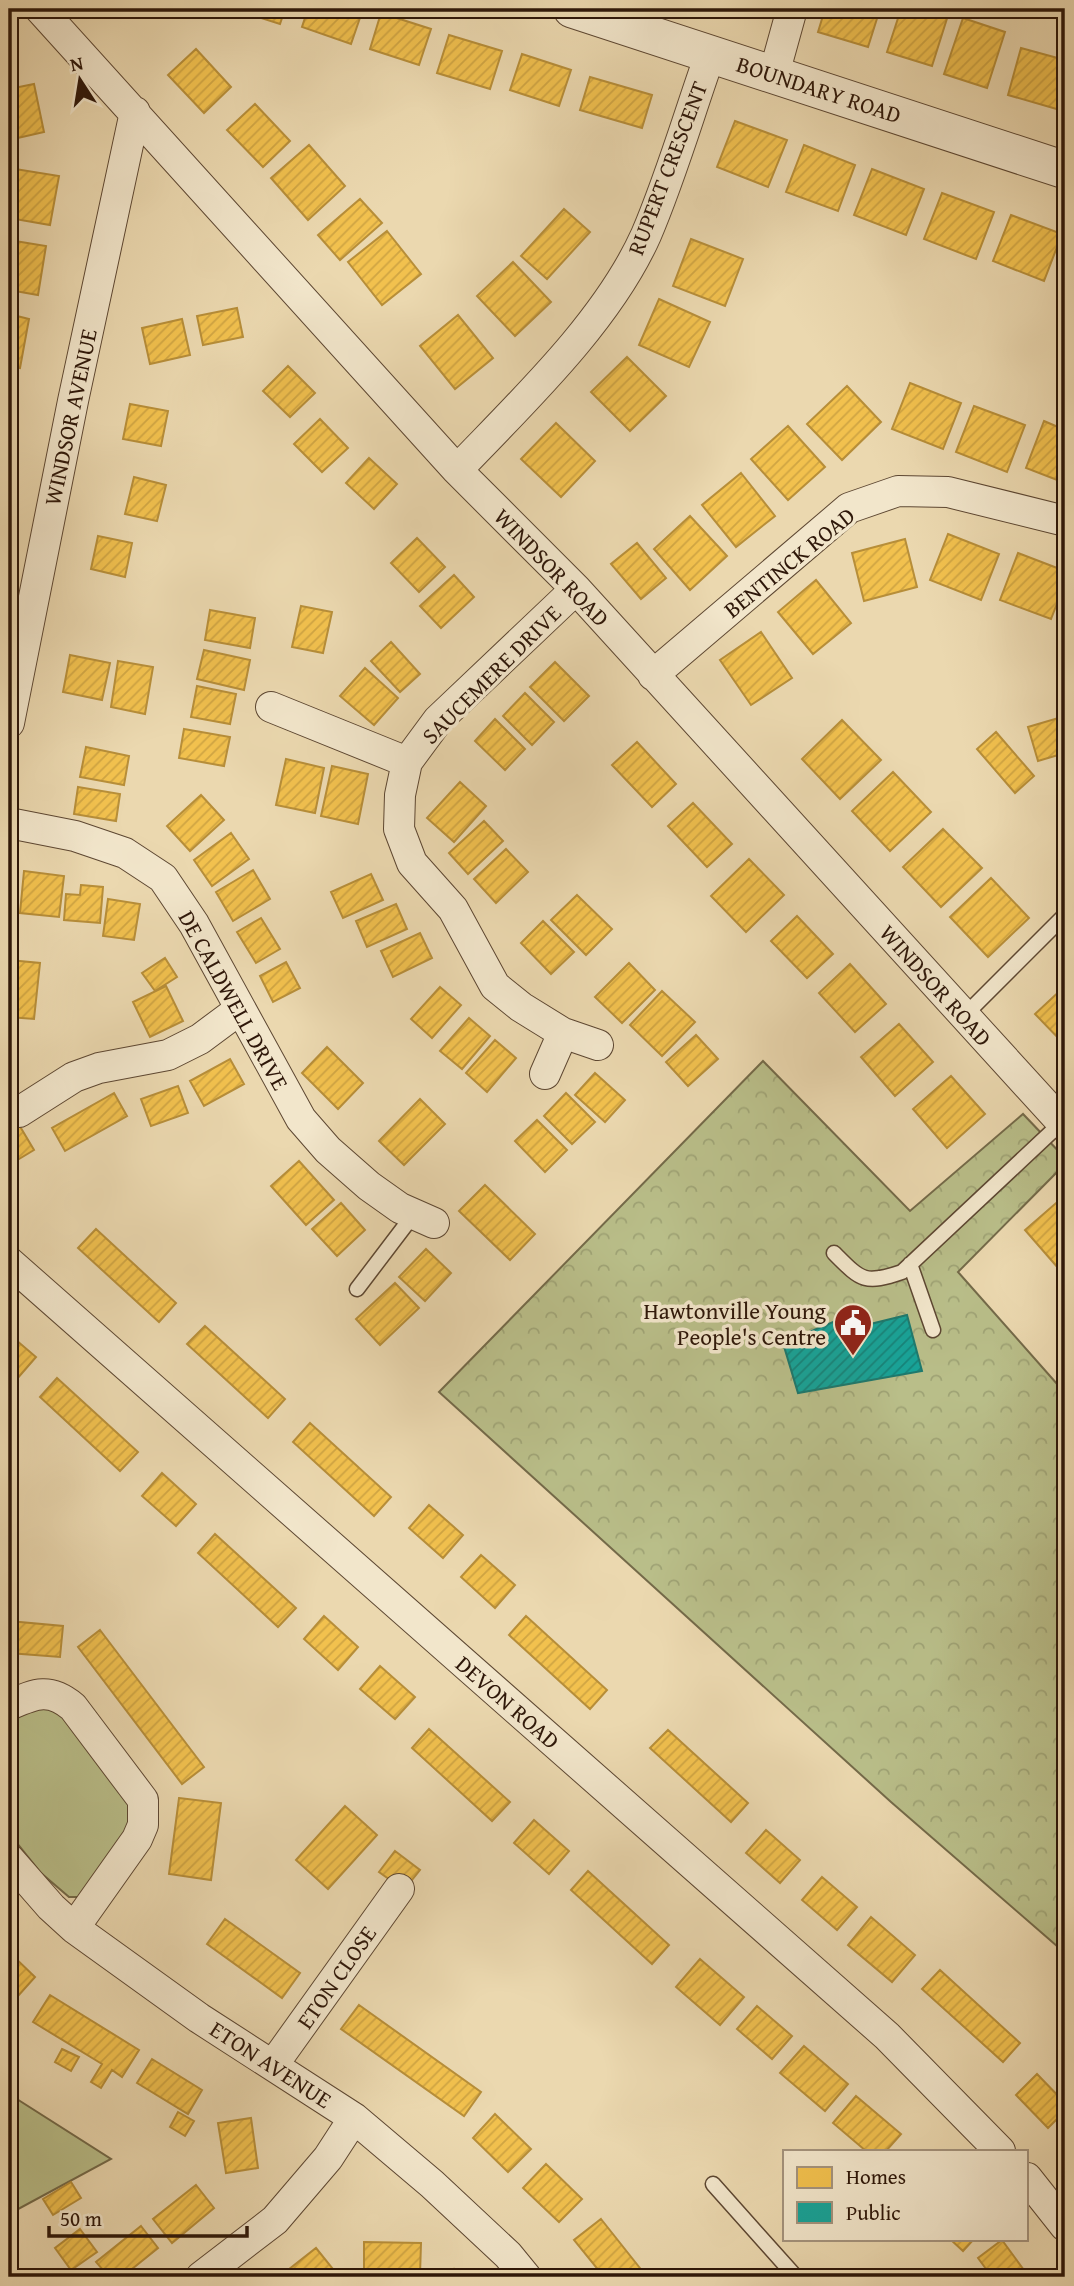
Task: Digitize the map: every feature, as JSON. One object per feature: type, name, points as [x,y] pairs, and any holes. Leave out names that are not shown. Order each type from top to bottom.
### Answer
[{"type":"street","name":"WINDSOR ROAD","points":[[40,9],[457,470],[576,589],[1064,1123]]},
{"type":"street","name":"BOUNDARY ROAD","points":[[572,9],[1065,170]]},
{"type":"street","points":[[774,74],[792,9]]},
{"type":"street","name":"RUPERT CRESCENT","points":[[457,470],[550,374],[613,292],[645,236],[710,55]]},
{"type":"street","name":"WINDSOR AVENUE","points":[[9,723],[73,401],[135,111]]},
{"type":"street","name":"BENTINCK ROAD","points":[[653,675],[849,508],[898,491],[948,492],[1065,521]]},
{"type":"street","name":"SAUCEMERE DRIVE","points":[[576,589],[438,720],[407,762],[400,795],[399,829],[411,863],[453,909],[495,986],[521,1007],[563,1033],[598,1045]]},
{"type":"street","name":"SAUCEMERE DRIVE","points":[[271,707],[407,762]]},
{"type":"street","name":"DE CALDWELL DRIVE","points":[[9,823],[75,836],[125,853],[163,878],[194,924],[301,1119],[328,1150],[369,1186],[400,1208],[424,1218]]},
{"type":"street","points":[[19,1112],[74,1077],[99,1068],[168,1055],[200,1039],[239,1010]]},
{"type":"street","points":[[545,1074],[563,1033]]},
{"type":"street","name":"DEVON ROAD","points":[[9,1262],[887,2036],[999,2150]]},
{"type":"street","points":[[9,1705],[32,1695],[48,1693],[61,1697],[73,1707],[143,1800],[143,1825],[136,1839],[74,1928]]},
{"type":"street","name":"ETON AVENUE","points":[[9,1859],[51,1907],[74,1928],[199,2018],[354,2118],[432,2184],[508,2255],[526,2277]]},
{"type":"street","name":"ETON CLOSE","points":[[273,2065],[399,1889]]},
{"type":"street","points":[[201,2277],[275,2220],[328,2158],[354,2118]]},
{"type":"street","points":[[1028,2179],[1065,2226]]},
{"type":"lane","points":[[964,1016],[1065,915]]},
{"type":"lane","points":[[834,1253],[857,1276],[877,1281],[902,1272],[1064,1123]]},
{"type":"lane","points":[[357,1289],[424,1218]]},
{"type":"lane","points":[[910,1264],[933,1330]]},
{"type":"lane","points":[[713,2185],[796,2277]]},
{"type":"green space","points":[[763,1061],[910,1211],[1023,1114],[1065,1158],[1065,1164],[958,1272],[1065,1393],[1065,1953],[891,1802],[439,1392]]},
{"type":"green space","points":[[27,1705],[58,1708],[128,1792],[134,1820],[84,1897],[69,1897],[41,1873],[9,1833],[9,1714]]},
{"type":"green space","points":[[9,2094],[111,2159],[9,2214]]},
{"type":"building: Homes","points":[[233,9],[285,9],[280,24]]},
{"type":"building: Homes","points":[[308,9],[363,9],[351,44],[302,27]]},
{"type":"building: Homes","points":[[825,9],[880,9],[868,47],[818,32]]},
{"type":"building: Homes","points":[[901,9],[950,9],[932,66],[887,52]]},
{"type":"building: Homes","points":[[381,13],[431,29],[419,65],[370,49]]},
{"type":"building: Homes","points":[[963,18],[1005,32],[987,88],[944,74]]},
{"type":"building: Homes","points":[[449,35],[502,51],[490,89],[437,73]]},
{"type":"building: Homes","points":[[1021,48],[1065,60],[1065,93],[1060,110],[1008,95]]},
{"type":"building: Homes","points":[[196,49],[231,87],[204,113],[168,75]]},
{"type":"building: Homes","points":[[522,54],[571,70],[559,106],[510,90]]},
{"type":"building: Homes","points":[[590,77],[652,95],[642,128],[580,110]]},
{"type":"building: Homes","points":[[34,84],[44,132],[9,140],[9,89]]},
{"type":"building: Homes","points":[[255,104],[290,141],[263,167],[227,130]]},
{"type":"building: Homes","points":[[735,121],[787,140],[768,187],[717,167]]},
{"type":"building: Homes","points":[[309,145],[345,186],[308,220],[271,178]]},
{"type":"building: Homes","points":[[804,145],[855,165],[838,211],[786,192]]},
{"type":"building: Homes","points":[[9,168],[59,176],[50,225],[9,218]]},
{"type":"building: Homes","points":[[872,169],[924,189],[906,235],[854,215]]},
{"type":"building: Homes","points":[[942,193],[994,212],[976,259],[924,239]]},
{"type":"building: Homes","points":[[360,199],[382,223],[340,260],[318,235]]},
{"type":"building: Homes","points":[[564,209],[590,232],[547,279],[521,256]]},
{"type":"building: Homes","points":[[1011,215],[1062,234],[1044,281],[993,261]]},
{"type":"building: Homes","points":[[387,231],[421,274],[382,305],[348,262]]},
{"type":"building: Homes","points":[[691,239],[743,259],[725,306],[673,286]]},
{"type":"building: Homes","points":[[9,240],[46,246],[38,295],[9,290]]},
{"type":"building: Homes","points":[[513,262],[551,302],[515,336],[477,296]]},
{"type":"building: Homes","points":[[1065,269],[1065,290],[1058,288]]},
{"type":"building: Homes","points":[[659,299],[710,322],[689,367],[639,345]]},
{"type":"building: Homes","points":[[237,308],[243,337],[203,345],[197,316]]},
{"type":"building: Homes","points":[[9,314],[29,319],[20,368],[9,366]]},
{"type":"building: Homes","points":[[458,315],[493,358],[455,389],[420,346]]},
{"type":"building: Homes","points":[[182,319],[190,355],[150,364],[142,328]]},
{"type":"building: Homes","points":[[627,357],[666,396],[630,431],[591,392]]},
{"type":"building: Homes","points":[[288,366],[315,393],[290,417],[263,391]]},
{"type":"building: Homes","points":[[910,383],[961,403],[943,449],[892,429]]},
{"type":"building: Homes","points":[[9,385],[17,386],[9,434]]},
{"type":"building: Homes","points":[[847,386],[881,422],[842,460],[807,424]]},
{"type":"building: Homes","points":[[130,404],[168,411],[161,446],[123,439]]},
{"type":"building: Homes","points":[[974,406],[1025,425],[1007,472],[956,452]]},
{"type":"building: Homes","points":[[320,419],[348,448],[322,472],[294,444]]},
{"type":"building: Homes","points":[[1044,421],[1065,430],[1065,483],[1026,468]]},
{"type":"building: Homes","points":[[556,423],[595,461],[561,497],[521,459]]},
{"type":"building: Homes","points":[[788,426],[825,467],[788,500],[751,459]]},
{"type":"building: Homes","points":[[369,458],[397,484],[374,509],[346,483]]},
{"type":"building: Homes","points":[[741,473],[775,516],[736,547],[702,505]]},
{"type":"building: Homes","points":[[134,477],[166,485],[157,521],[125,514]]},
{"type":"building: Homes","points":[[690,516],[727,556],[690,590],[654,549]]},
{"type":"building: Homes","points":[[948,534],[999,554],[981,600],[930,580]]},
{"type":"building: Homes","points":[[98,536],[132,543],[125,577],[91,569]]},
{"type":"building: Homes","points":[[417,538],[445,567],[419,592],[391,563]]},
{"type":"building: Homes","points":[[905,539],[917,587],[864,601],[852,553]]},
{"type":"building: Homes","points":[[637,543],[666,578],[641,599],[611,564]]},
{"type":"building: Homes","points":[[1018,553],[1065,571],[1065,583],[1051,619],[1000,600]]},
{"type":"building: Homes","points":[[454,575],[474,597],[441,628],[420,606]]},
{"type":"building: Homes","points":[[816,580],[851,623],[813,654],[778,612]]},
{"type":"building: Homes","points":[[301,606],[332,612],[323,653],[292,647]]},
{"type":"building: Homes","points":[[210,610],[255,618],[250,648],[205,640]]},
{"type":"building: Homes","points":[[761,632],[792,678],[751,705],[720,660]]},
{"type":"building: Homes","points":[[391,642],[420,674],[400,692],[371,661]]},
{"type":"building: Homes","points":[[204,650],[250,660],[244,690],[197,679]]},
{"type":"building: Homes","points":[[70,655],[110,663],[102,700],[63,692]]},
{"type":"building: Homes","points":[[118,661],[153,667],[145,714],[111,707]]},
{"type":"building: Homes","points":[[555,662],[589,696],[564,721],[530,687]]},
{"type":"building: Homes","points":[[365,668],[398,698],[374,725],[340,696]]},
{"type":"building: Homes","points":[[197,686],[236,694],[230,724],[191,717]]},
{"type":"building: Homes","points":[[525,693],[554,722],[532,745],[503,716]]},
{"type":"building: Homes","points":[[1065,716],[1065,753],[1038,761],[1028,727]]},
{"type":"building: Homes","points":[[495,719],[525,749],[505,770],[475,741]]},
{"type":"building: Homes","points":[[842,720],[881,760],[840,799],[802,759]]},
{"type":"building: Homes","points":[[184,729],[230,737],[224,766],[179,758]]},
{"type":"building: Homes","points":[[996,732],[1034,776],[1015,793],[977,749]]},
{"type":"building: Homes","points":[[637,742],[676,784],[652,807],[612,765]]},
{"type":"building: Homes","points":[[86,747],[129,756],[124,785],[80,777]]},
{"type":"building: Homes","points":[[286,759],[324,768],[315,813],[276,805]]},
{"type":"building: Homes","points":[[332,766],[368,774],[358,824],[321,816]]},
{"type":"building: Homes","points":[[893,772],[931,812],[890,851],[852,811]]},
{"type":"building: Homes","points":[[460,782],[486,806],[454,842],[427,818]]},
{"type":"building: Homes","points":[[78,787],[120,794],[116,821],[74,814]]},
{"type":"building: Homes","points":[[201,795],[224,820],[190,851],[167,826]]},
{"type":"building: Homes","points":[[693,803],[732,844],[707,867],[668,826]]},
{"type":"building: Homes","points":[[484,821],[503,841],[468,874],[449,853]]},
{"type":"building: Homes","points":[[943,829],[982,868],[941,907],[903,867]]},
{"type":"building: Homes","points":[[231,833],[249,859],[212,886],[194,860]]},
{"type":"building: Homes","points":[[506,849],[528,872],[496,903],[474,879]]},
{"type":"building: Homes","points":[[749,859],[784,895],[746,932],[711,896]]},
{"type":"building: Homes","points":[[253,870],[270,899],[233,921],[216,892]]},
{"type":"building: Homes","points":[[24,871],[64,876],[59,917],[20,913]]},
{"type":"building: Homes","points":[[371,874],[383,900],[343,918],[331,892]]},
{"type":"building: Homes","points":[[991,878],[1029,918],[988,957],[950,917]]},
{"type":"building: Homes","points":[[81,885],[103,887],[100,923],[64,920],[66,894],[80,895]]},
{"type":"building: Homes","points":[[577,895],[612,929],[586,955],[551,920]]},
{"type":"building: Homes","points":[[108,899],[140,904],[134,940],[103,936]]},
{"type":"building: Homes","points":[[396,904],[407,929],[367,947],[356,921]]},
{"type":"building: Homes","points":[[797,916],[833,954],[807,978],[771,941]]},
{"type":"building: Homes","points":[[261,918],[280,949],[256,963],[237,932]]},
{"type":"building: Homes","points":[[543,921],[574,952],[551,974],[521,943]]},
{"type":"building: Homes","points":[[420,933],[432,958],[393,977],[381,951]]},
{"type":"building: Homes","points":[[165,958],[177,977],[155,991],[142,973]]},
{"type":"building: Homes","points":[[9,960],[40,963],[34,1019],[9,1017]]},
{"type":"building: Homes","points":[[286,962],[300,988],[273,1002],[260,976]]},
{"type":"building: Homes","points":[[629,963],[655,990],[622,1023],[595,997]]},
{"type":"building: Homes","points":[[850,964],[886,1004],[855,1032],[819,993]]},
{"type":"building: Homes","points":[[166,986],[183,1021],[150,1037],[133,1002]]},
{"type":"building: Homes","points":[[1065,986],[1065,1045],[1035,1014]]},
{"type":"building: Homes","points":[[440,987],[461,1005],[432,1038],[411,1019]]},
{"type":"building: Homes","points":[[662,991],[695,1022],[662,1056],[630,1025]]},
{"type":"building: Homes","points":[[469,1018],[490,1036],[462,1069],[440,1051]]},
{"type":"building: Homes","points":[[899,1024],[933,1062],[895,1096],[861,1057]]},
{"type":"building: Homes","points":[[696,1035],[718,1059],[688,1086],[666,1062]]},
{"type":"building: Homes","points":[[495,1040],[516,1058],[487,1092],[466,1073]]},
{"type":"building: Homes","points":[[327,1047],[363,1083],[338,1109],[302,1073]]},
{"type":"building: Homes","points":[[230,1059],[244,1084],[204,1106],[190,1081]]},
{"type":"building: Homes","points":[[595,1073],[625,1100],[605,1122],[575,1095]]},
{"type":"building: Homes","points":[[951,1076],[985,1114],[947,1148],[913,1109]]},
{"type":"building: Homes","points":[[178,1086],[188,1113],[151,1126],[141,1099]]},
{"type":"building: Homes","points":[[114,1093],[127,1116],[65,1151],[52,1128]]},
{"type":"building: Homes","points":[[566,1093],[595,1122],[572,1144],[544,1116]]},
{"type":"building: Homes","points":[[420,1099],[445,1124],[404,1165],[379,1141]]},
{"type":"building: Homes","points":[[15,1118],[34,1150],[9,1165],[9,1122]]},
{"type":"building: Homes","points":[[537,1120],[567,1150],[545,1172],[515,1141]]},
{"type":"building: Homes","points":[[299,1161],[334,1200],[306,1225],[271,1186]]},
{"type":"building: Homes","points":[[485,1185],[535,1234],[510,1260],[459,1211]]},
{"type":"building: Homes","points":[[1063,1197],[1065,1264],[1059,1269],[1025,1230]]},
{"type":"building: Homes","points":[[341,1203],[365,1230],[337,1256],[312,1229]]},
{"type":"building: Homes","points":[[96,1229],[176,1303],[159,1322],[78,1248]]},
{"type":"building: Homes","points":[[426,1249],[451,1273],[425,1301],[399,1277]]},
{"type":"building: Homes","points":[[395,1283],[419,1308],[380,1345],[356,1319]]},
{"type":"building: Homes","points":[[205,1326],[285,1399],[268,1418],[187,1344]]},
{"type":"building: Homes","points":[[9,1334],[36,1357],[16,1380],[9,1374]]},
{"type":"building: Homes","points":[[57,1378],[138,1452],[120,1471],[40,1397]]},
{"type":"building: Homes","points":[[310,1423],[391,1497],[374,1516],[293,1442]]},
{"type":"building: Homes","points":[[162,1473],[196,1504],[176,1526],[142,1496]]},
{"type":"building: Homes","points":[[429,1505],[463,1535],[443,1558],[409,1528]]},
{"type":"building: Homes","points":[[215,1534],[296,1608],[278,1627],[198,1553]]},
{"type":"building: Homes","points":[[481,1555],[515,1585],[495,1608],[461,1577]]},
{"type":"building: Homes","points":[[324,1616],[358,1647],[338,1670],[304,1639]]},
{"type":"building: Homes","points":[[526,1616],[607,1690],[590,1709],[509,1635]]},
{"type":"building: Homes","points":[[9,1621],[63,1626],[60,1657],[9,1653]]},
{"type":"building: Homes","points":[[100,1630],[204,1767],[182,1784],[78,1647]]},
{"type":"building: Homes","points":[[380,1666],[415,1697],[395,1719],[360,1689]]},
{"type":"building: Homes","points":[[429,1729],[510,1802],[492,1821],[412,1748]]},
{"type":"building: Homes","points":[[668,1730],[748,1803],[731,1822],[650,1748]]},
{"type":"building: Homes","points":[[179,1798],[221,1803],[211,1880],[169,1874]]},
{"type":"building: Homes","points":[[345,1806],[377,1835],[328,1889],[296,1860]]},
{"type":"building: Homes","points":[[534,1820],[569,1851],[549,1874],[514,1843]]},
{"type":"building: Homes","points":[[766,1830],[800,1860],[780,1883],[746,1853]]},
{"type":"building: Homes","points":[[395,1851],[420,1870],[404,1890],[379,1872]]},
{"type":"building: Homes","points":[[588,1871],[669,1945],[652,1964],[571,1890]]},
{"type":"building: Homes","points":[[822,1877],[857,1907],[837,1930],[802,1900]]},
{"type":"building: Homes","points":[[871,1917],[915,1955],[892,1982],[848,1945]]},
{"type":"building: Homes","points":[[225,1919],[300,1973],[282,1998],[207,1944]]},
{"type":"building: Homes","points":[[9,1952],[35,1977],[18,1996],[9,1987]]},
{"type":"building: Homes","points":[[700,1959],[744,1997],[720,2025],[676,1987]]},
{"type":"building: Homes","points":[[940,1970],[1020,2043],[1003,2062],[922,1989]]},
{"type":"building: Homes","points":[[50,1995],[139,2050],[122,2077],[112,2070],[101,2088],[91,2082],[102,2064],[33,2022]]},
{"type":"building: Homes","points":[[359,2005],[481,2092],[464,2116],[341,2029]]},
{"type":"building: Homes","points":[[757,2006],[792,2036],[772,2059],[737,2029]]},
{"type":"building: Homes","points":[[804,2046],[848,2084],[825,2111],[780,2073]]},
{"type":"building: Homes","points":[[62,2049],[79,2057],[71,2071],[55,2062]]},
{"type":"building: Homes","points":[[152,2059],[202,2090],[188,2114],[137,2083]]},
{"type":"building: Homes","points":[[1037,2074],[1065,2103],[1065,2111],[1048,2128],[1016,2095]]},
{"type":"building: Homes","points":[[856,2096],[901,2134],[887,2150],[865,2150],[833,2123]]},
{"type":"building: Homes","points":[[178,2112],[194,2121],[185,2136],[170,2127]]},
{"type":"building: Homes","points":[[495,2114],[531,2149],[508,2172],[473,2138]]},
{"type":"building: Homes","points":[[251,2118],[258,2168],[226,2173],[218,2123]]},
{"type":"building: Homes","points":[[546,2164],[582,2199],[559,2222],[523,2188]]},
{"type":"building: Homes","points":[[71,2182],[81,2198],[53,2215],[43,2199]]},
{"type":"building: Homes","points":[[196,2185],[214,2208],[172,2243],[153,2219]]},
{"type":"building: Homes","points":[[601,2219],[647,2277],[604,2277],[574,2240]]},
{"type":"building: Homes","points":[[141,2226],[158,2248],[122,2277],[109,2277],[96,2262]]},
{"type":"building: Homes","points":[[80,2229],[97,2252],[71,2270],[55,2248]]},
{"type":"building: Homes","points":[[951,2240],[973,2240],[963,2251]]},
{"type":"building: Homes","points":[[1002,2240],[1029,2277],[992,2277],[978,2258]]},
{"type":"building: Homes","points":[[364,2242],[421,2243],[420,2275],[364,2273]]},
{"type":"building: Homes","points":[[316,2248],[333,2269],[323,2277],[279,2277]]},
{"type":"building: Homes","points":[[454,2269],[461,2277],[445,2277]]},
{"type":"building: Homes","points":[[81,2270],[87,2277],[72,2277]]},
{"type":"building: Public","name":"Hawtonville Young People's Centre","points":[[852,1314],[858,1327],[907,1315],[922,1371],[798,1393],[783,1343]]},
{"type":"place","name":"Hawtonville Young People's Centre","points":[[853,1357]]}]
